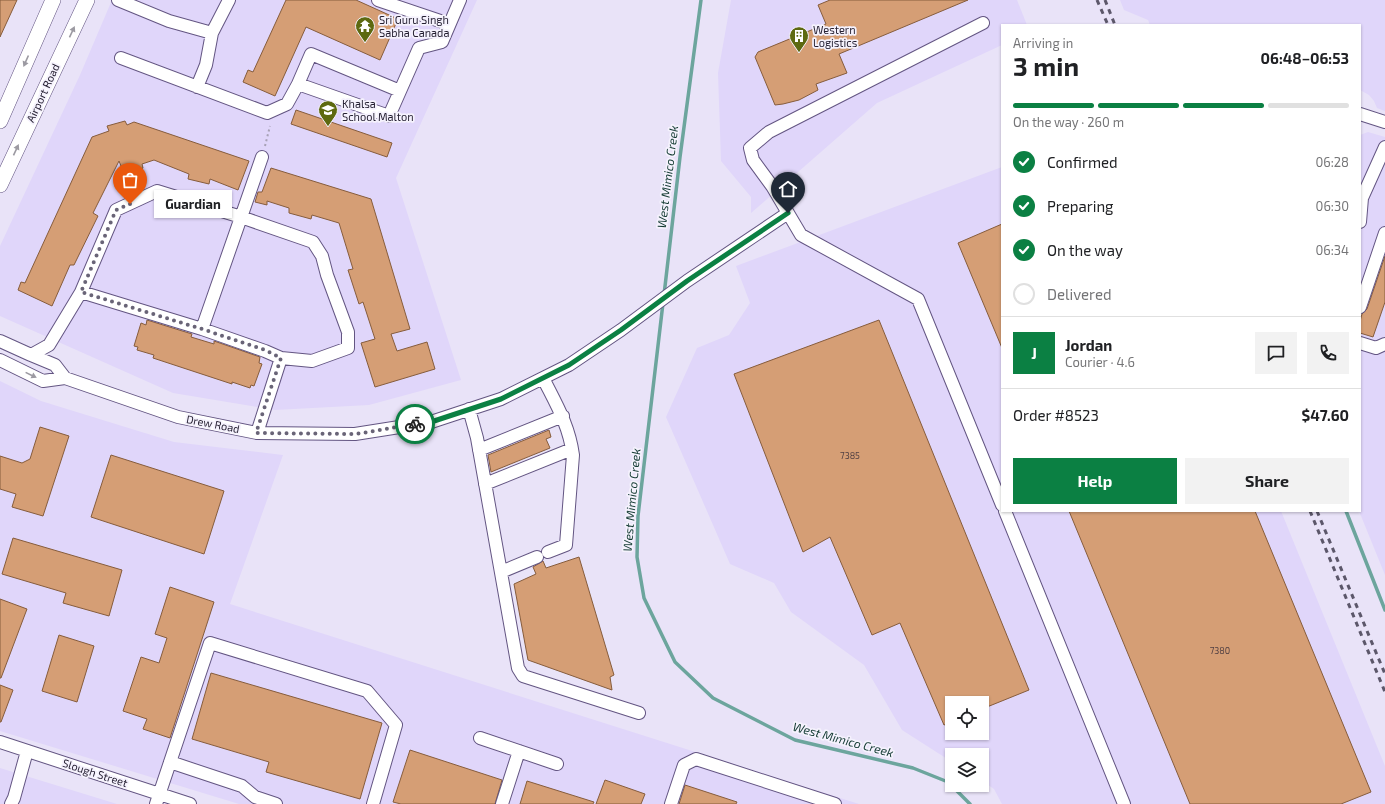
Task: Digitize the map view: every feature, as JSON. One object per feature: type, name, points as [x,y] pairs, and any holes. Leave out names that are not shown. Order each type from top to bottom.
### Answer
[{"type":"main road","points":[[0,121],[53,0]]},
{"type":"main road","name":"Airport Road","points":[[0,185],[87,0]]},
{"type":"street","points":[[118,0],[168,21],[212,34]]},
{"type":"street","points":[[197,87],[206,65],[212,34],[228,0]]},
{"type":"street","points":[[378,0],[449,24]]},
{"type":"street","points":[[298,84],[389,116],[419,48],[442,42],[460,0]]},
{"type":"street","points":[[983,23],[769,132],[750,148],[753,160],[772,186],[801,235],[918,299],[1001,503]]},
{"type":"street","points":[[121,58],[268,113],[287,104],[298,84],[311,54],[400,91]]},
{"type":"street","points":[[1361,114],[1385,122]]},
{"type":"street","points":[[1361,210],[1362,198],[1385,147]]},
{"type":"street","points":[[202,329],[242,218],[262,157]]},
{"type":"street","points":[[31,355],[48,345],[68,315],[81,292],[116,210],[157,191],[313,242],[322,256],[327,275],[348,332],[348,348],[312,361],[281,358],[265,350],[202,329],[81,292]]},
{"type":"street","name":"Drew Road","points":[[0,360],[43,381],[65,378],[178,417],[256,433],[356,434],[431,422],[501,399],[569,365],[621,330],[687,281],[788,213]]},
{"type":"street","points":[[1361,304],[1385,233]]},
{"type":"street","points":[[0,341],[55,364],[65,378]]},
{"type":"street","points":[[1361,343],[1376,348],[1385,344]]},
{"type":"street","points":[[256,433],[281,358]]},
{"type":"street","points":[[543,378],[563,416],[571,441],[573,455],[566,545],[548,552]]},
{"type":"street","points":[[469,409],[479,450],[518,668],[523,676],[639,713]]},
{"type":"street","points":[[479,450],[563,416]]},
{"type":"street","points":[[485,484],[572,449]]},
{"type":"street","points":[[1004,512],[1124,804]]},
{"type":"street","points":[[501,572],[537,557]]},
{"type":"street","points":[[158,799],[210,643],[367,691],[396,725],[373,804]]},
{"type":"street","points":[[480,738],[557,764]]},
{"type":"street","name":"Slough Street","points":[[0,742],[158,799],[190,804]]},
{"type":"street","points":[[11,804],[27,751]]},
{"type":"street","points":[[502,804],[519,751]]},
{"type":"street","points":[[671,804],[684,765],[696,759],[835,804]]},
{"type":"street","points":[[170,762],[242,786],[254,801],[276,804]]},
{"type":"path","points":[[262,157],[270,126]]},
{"type":"shaded area","points":[[112,0],[477,0],[396,178],[461,380],[369,405],[275,410],[173,393],[0,316],[0,246],[80,75]]},
{"type":"shaded area","points":[[731,0],[1017,0],[1027,24],[1001,24],[1001,45],[877,103],[751,213],[751,197],[721,161],[718,73]]},
{"type":"shaded area","points":[[1120,0],[1385,0],[1385,111],[1377,108],[1369,95],[1361,91],[1361,24],[1150,24],[1148,20],[1124,10]]},
{"type":"shaded area","points":[[1368,132],[1385,137],[1385,575],[1359,512],[1361,512],[1361,135]]},
{"type":"shaded area","points":[[1001,167],[1001,512],[1281,512],[1385,766],[1385,804],[1002,804],[994,789],[989,786],[989,748],[945,748],[945,758],[902,730],[864,665],[791,612],[774,583],[730,564],[666,417],[697,348],[729,335],[750,303],[736,266]]},
{"type":"shaded area","points":[[0,381],[41,401],[174,442],[283,455],[230,604],[859,804],[239,804],[0,731]]},
{"type":"shaded area","points":[[0,768],[117,804],[0,804]]},
{"type":"building","points":[[0,0],[17,0],[0,37]]},
{"type":"building","name":"Sri Guru Singh Sabha Canada","points":[[286,0],[356,0],[398,19],[380,60],[306,27],[275,96],[243,82],[248,70],[253,72]]},
{"type":"building","name":"Western Logistics","points":[[830,0],[968,0],[839,54],[847,73],[816,84],[818,90],[799,100],[775,105],[755,57],[758,52],[826,24],[818,5]]},
{"type":"building","points":[[296,110],[392,143],[387,157],[291,124]]},
{"type":"building","points":[[125,121],[127,125],[134,122],[249,161],[238,190],[210,179],[209,184],[188,179],[189,174],[154,160],[142,164],[143,168],[125,176],[119,161],[93,213],[98,216],[74,265],[70,265],[52,306],[18,290],[21,282],[25,283],[92,137],[109,131],[107,126]]},
{"type":"building","points":[[271,168],[371,199],[410,329],[391,334],[397,351],[427,342],[435,369],[375,387],[361,343],[375,339],[363,302],[359,304],[348,270],[353,269],[339,223],[312,215],[311,219],[289,213],[289,208],[267,201],[267,205],[255,202],[258,192],[262,192]]},
{"type":"building","points":[[1001,224],[1001,346],[958,243]]},
{"type":"building","points":[[1385,256],[1385,302],[1373,337],[1361,333],[1361,318],[1362,314],[1367,309]]},
{"type":"building","points":[[147,320],[192,334],[191,337],[214,344],[214,341],[260,357],[259,363],[262,364],[254,386],[251,385],[250,388],[232,382],[232,384],[153,358],[154,355],[137,350],[138,347],[134,346],[141,323],[146,325]]},
{"type":"building","points":[[879,320],[1029,690],[989,706],[989,696],[945,696],[944,725],[900,623],[872,635],[830,537],[803,552],[734,374]]},
{"type":"building","points":[[40,427],[69,436],[43,516],[12,507],[16,494],[0,489],[0,456],[22,463],[30,459]]},
{"type":"building","points":[[549,430],[551,437],[546,439],[550,448],[491,472],[488,455]]},
{"type":"building","points":[[111,455],[224,491],[204,554],[91,517]]},
{"type":"building","points":[[1069,512],[1255,512],[1371,792],[1341,804],[1190,804]]},
{"type":"building","points":[[13,538],[122,570],[109,616],[63,603],[66,593],[2,574]]},
{"type":"building","points":[[579,557],[614,675],[610,677],[612,690],[528,660],[514,584],[536,574],[533,567],[543,561],[546,568]]},
{"type":"building","points":[[170,587],[214,602],[170,738],[143,729],[147,719],[123,711],[141,657],[159,663],[167,638],[155,634]]},
{"type":"building","points":[[0,599],[27,609],[1,678],[0,678]]},
{"type":"building","points":[[59,635],[94,646],[77,702],[42,691]]},
{"type":"building","points":[[211,673],[382,723],[360,799],[266,772],[269,762],[192,739]]},
{"type":"building","points":[[0,685],[13,690],[1,722],[0,722]]},
{"type":"building","points":[[410,750],[502,780],[495,804],[401,804],[393,802]]},
{"type":"building","points":[[605,780],[645,794],[641,804],[596,804]]},
{"type":"building","points":[[527,781],[594,802],[593,804],[520,804]]},
{"type":"building","points":[[685,785],[737,802],[736,804],[679,804]]},
{"type":"waterway","name":"West Mimico Creek","points":[[664,295],[680,157],[701,0]]},
{"type":"waterway","name":"West Mimico Creek","points":[[663,303],[638,516],[637,557],[644,598],[675,662],[713,698],[795,740],[913,768],[948,782],[970,804]]},
{"type":"waterway","points":[[1346,512],[1385,610]]},
{"type":"railway","points":[[1097,0],[1108,24]]},
{"type":"railway","points":[[1105,0],[1115,24]]},
{"type":"railway","points":[[1310,512],[1385,692]]},
{"type":"railway","points":[[1317,512],[1385,674]]},
{"type":"way so far","points":[[130,204],[116,210],[81,292],[202,329],[265,350],[281,358],[256,433],[356,434],[415,424]]},
{"type":"place","name":"Sri Guru Singh Sabha Canada","points":[[365,43]]},
{"type":"place","name":"Western Logistics","points":[[799,53]]},
{"type":"place","name":"Khalsa School Malton","points":[[328,127]]},
{"type":"place","name":"Guardian","points":[[130,204]]},
{"type":"route","points":[[415,424],[431,422],[501,399],[569,365],[621,330],[687,281],[788,213]]}]
